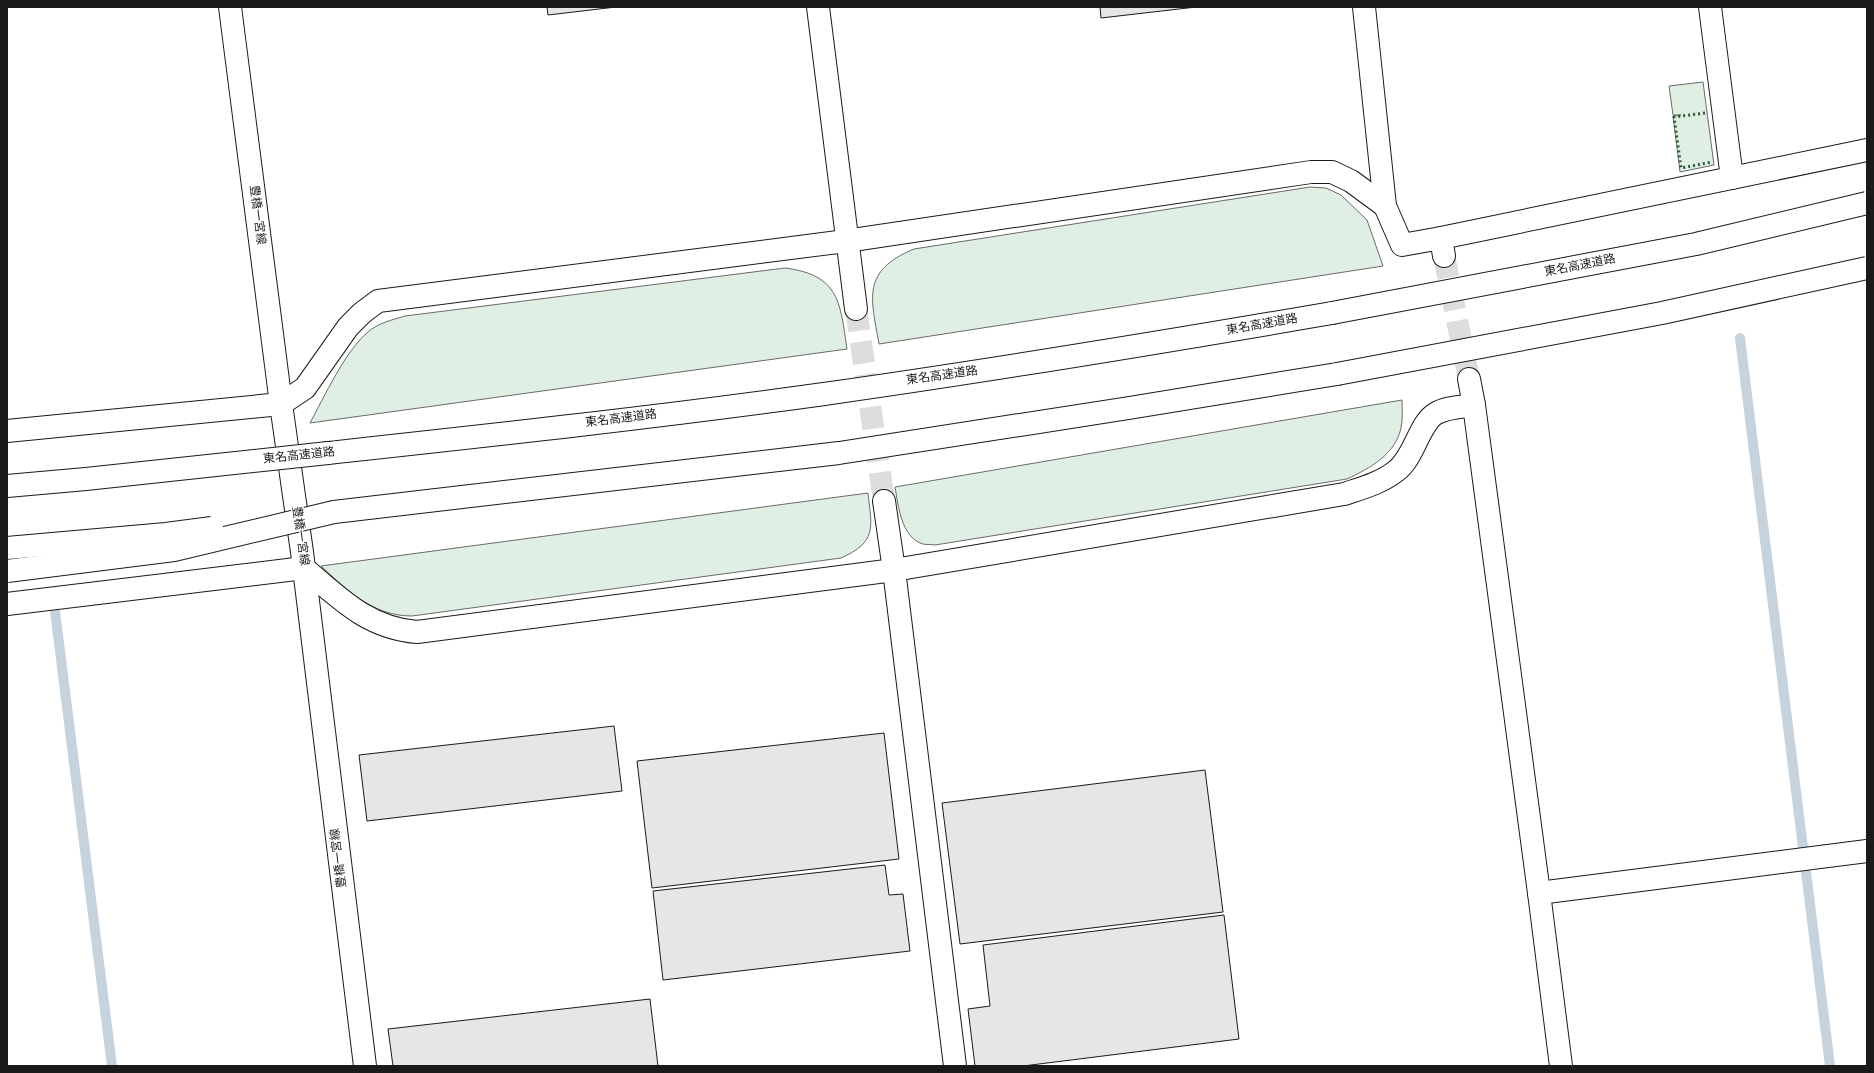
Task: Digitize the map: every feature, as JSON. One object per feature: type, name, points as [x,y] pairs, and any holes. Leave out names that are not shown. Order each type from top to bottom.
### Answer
[{"type":"main road","name":"豊橋一宮線","points":[[230,7],[281,404],[304,568],[365,1066]]},
{"type":"main road","points":[[818,7],[846,241],[856,309]]},
{"type":"main road","points":[[1364,7],[1385,206],[1402,245],[1443,247],[1732,178],[1867,150]]},
{"type":"main road","points":[[1710,7],[1732,178]]},
{"type":"main road","points":[[7,431],[281,404],[305,388],[348,328],[362,313],[378,301],[846,241],[1311,172],[1332,172],[1351,181],[1385,206]]},
{"type":"main road","name":"東名高速道路","points":[[7,486],[86,479],[494,435],[830,393],[1122,349],[1332,313],[1696,244],[1867,203]]},
{"type":"main road","points":[[7,548],[166,534],[334,512],[838,453],[1130,408],[1337,374],[1662,313],[1867,268]]},
{"type":"main road","points":[[1469,379],[1474,405],[1561,1066]]},
{"type":"main road","points":[[7,604],[304,568],[341,600],[378,623],[398,630],[417,632],[894,570],[1344,494],[1378,483],[1397,470],[1411,454],[1434,414],[1444,410],[1474,405]]},
{"type":"main road","points":[[884,501],[894,570],[955,1066]]},
{"type":"main road","points":[[7,571],[174,550],[334,512]]},
{"type":"main road","points":[[1539,893],[1867,851]]},
{"type":"green space","points":[[1703,82],[1714,165],[1680,172],[1673,116],[1681,115],[1673,115],[1669,86]]},
{"type":"green space","points":[[1310,187],[1326,188],[1341,195],[1367,220],[1383,266],[879,344],[873,300],[874,288],[878,277],[885,267],[897,258],[914,249]]},
{"type":"green space","points":[[785,268],[817,277],[827,285],[834,294],[839,305],[847,349],[310,423],[336,374],[352,350],[368,332],[390,320],[405,316]]},
{"type":"green space","points":[[1402,400],[1401,428],[1393,446],[1380,460],[1347,479],[935,545],[923,544],[916,541],[905,528],[899,511],[895,487]]},
{"type":"green space","points":[[868,493],[871,516],[870,533],[861,546],[841,558],[412,616],[385,612],[373,607],[351,593],[321,566]]},
{"type":"building","points":[[547,7],[616,7],[548,15]]},
{"type":"building","points":[[1100,7],[1196,7],[1101,18]]},
{"type":"building","points":[[614,726],[622,791],[367,821],[359,755]]},
{"type":"building","points":[[884,733],[899,859],[652,888],[637,761]]},
{"type":"building","points":[[1205,770],[1223,912],[960,944],[942,803]]},
{"type":"building","points":[[885,865],[889,895],[903,894],[910,951],[663,980],[653,891]]},
{"type":"building","points":[[1224,915],[1239,1039],[1023,1066],[975,1066],[968,1009],[990,1006],[983,945]]},
{"type":"building","points":[[650,999],[658,1066],[393,1066],[388,1029]]},
{"type":"waterway","points":[[1740,338],[1830,1066]]},
{"type":"waterway","points":[[55,611],[112,1066]]},
{"type":"tunnel","points":[[1444,256],[1469,379]]},
{"type":"tunnel","points":[[856,309],[884,501]]},
{"type":"hedge","points":[[1705,113],[1674,117],[1681,168],[1712,162]]}]
